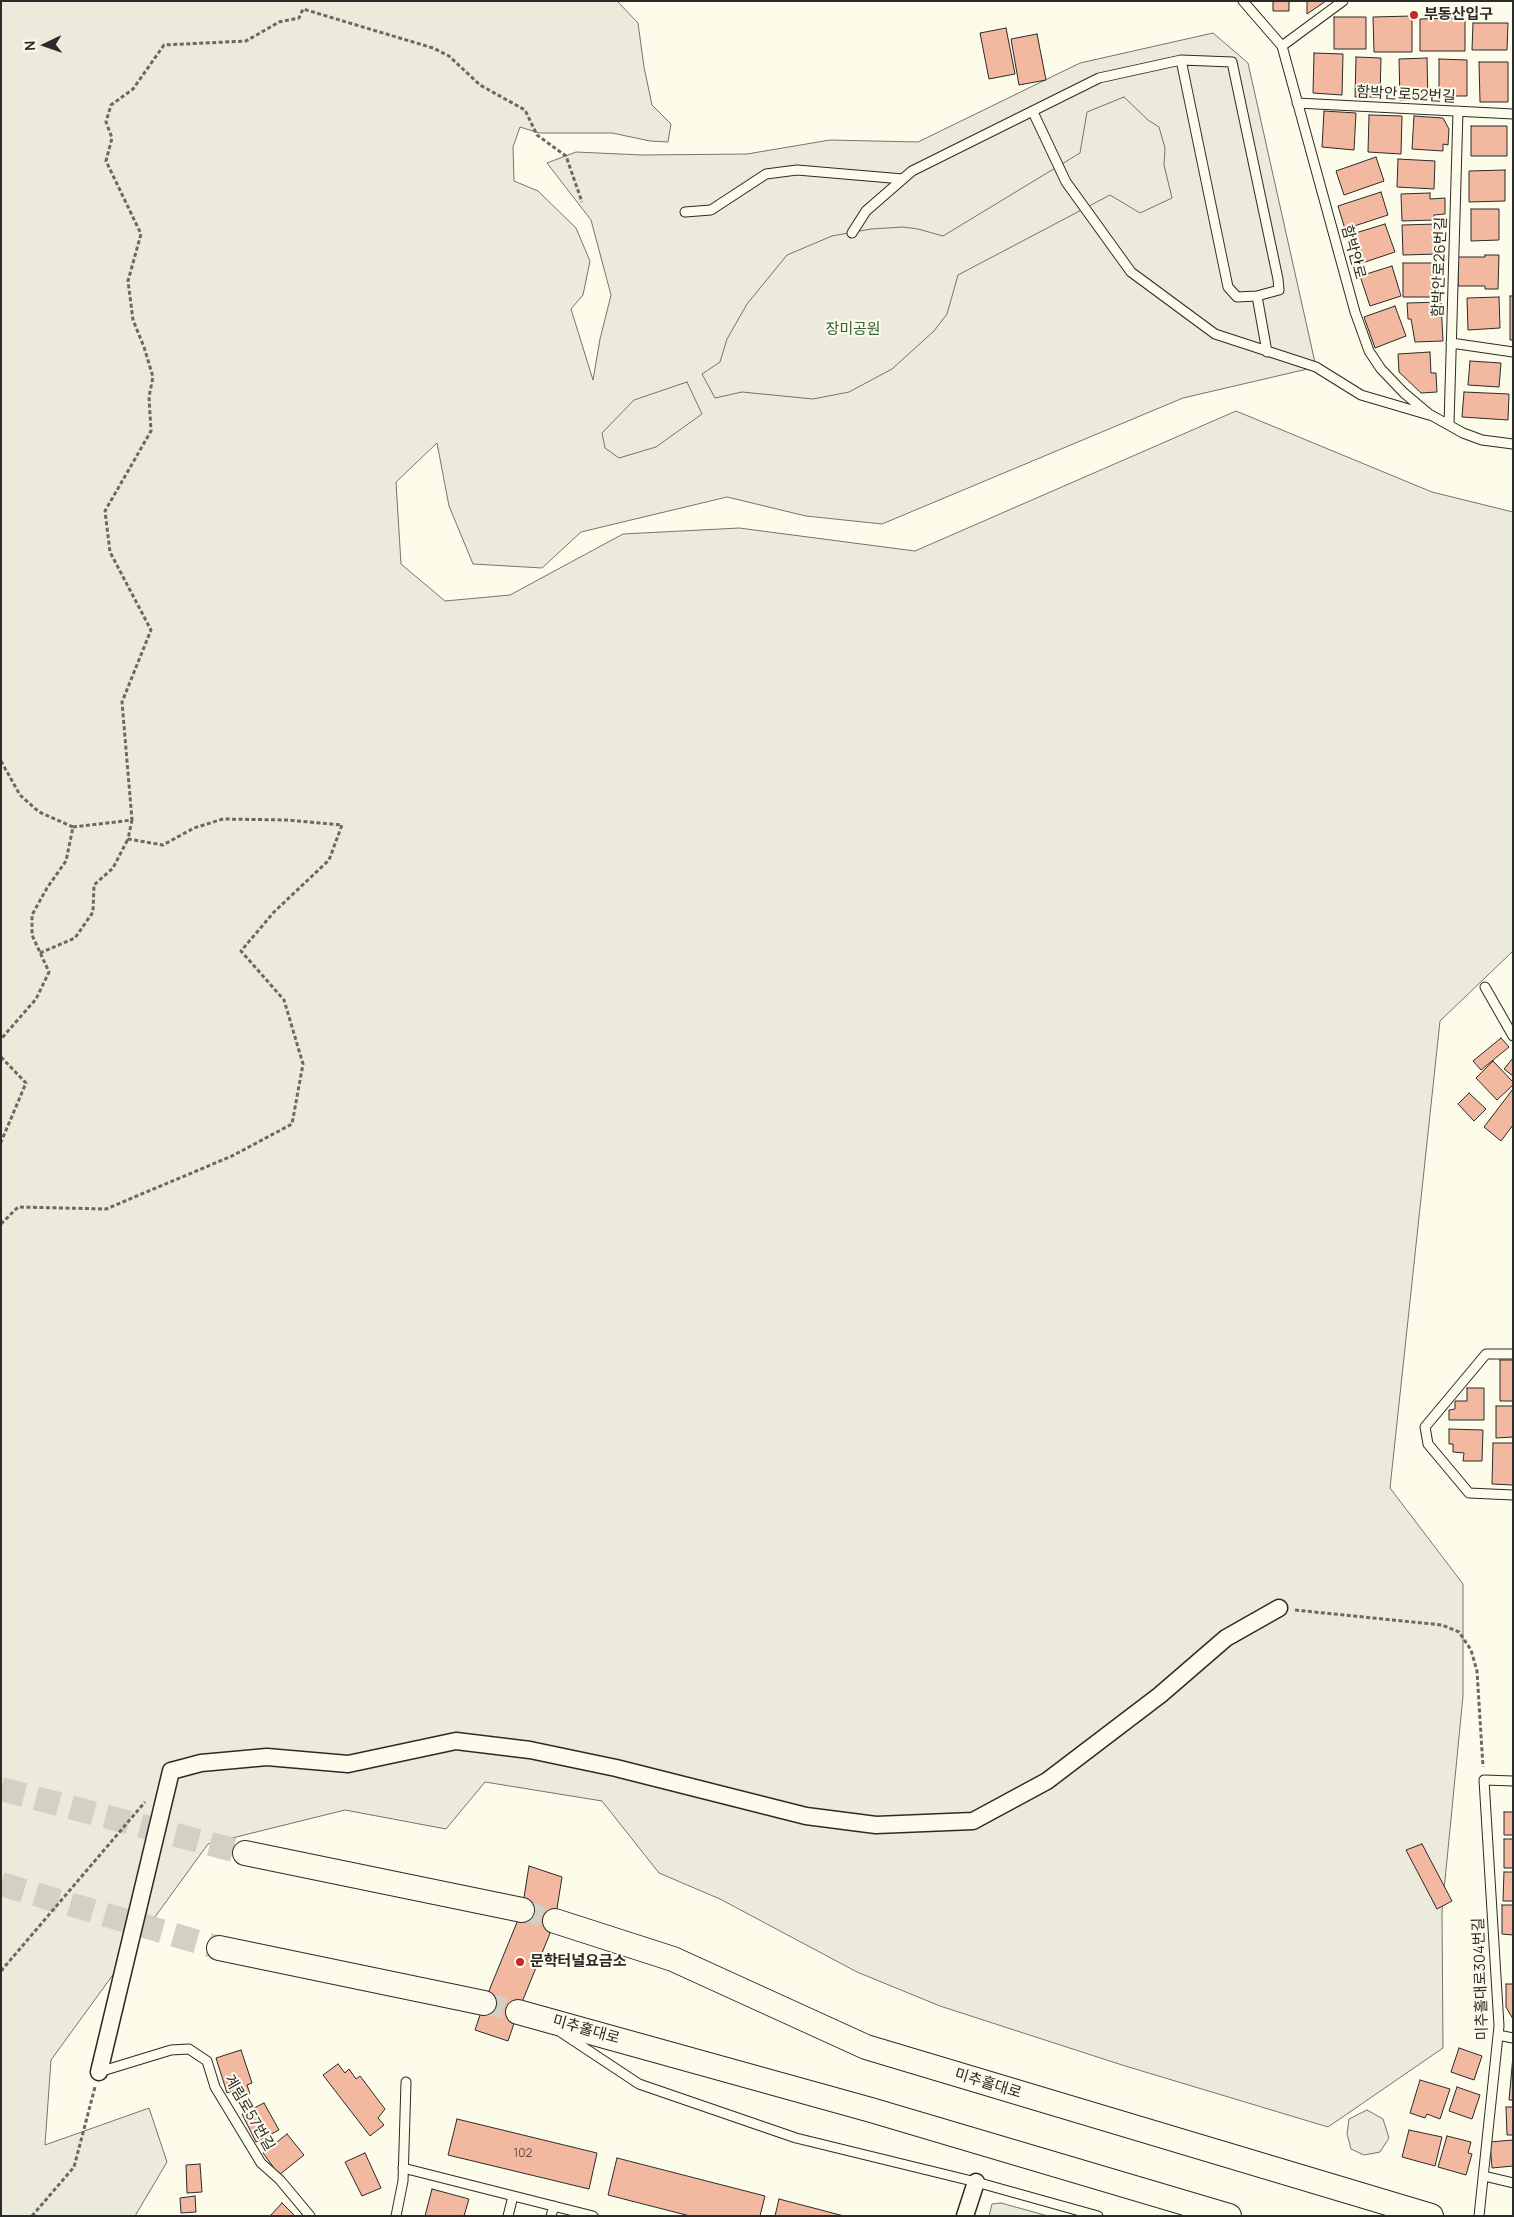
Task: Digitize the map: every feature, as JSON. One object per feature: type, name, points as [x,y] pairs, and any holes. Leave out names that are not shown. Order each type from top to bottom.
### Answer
[{"type":"main road","points":[[245,1853],[522,1910]]},
{"type":"main road","name":"미추홀대로","points":[[555,1921],[673,1959],[866,2047],[1431,2216]]},
{"type":"main road","points":[[219,1948],[484,2003]]},
{"type":"main road","name":"미추홀대로","points":[[526,2013],[871,2110],[1229,2216]]},
{"type":"street","points":[[98,2072],[171,1771],[201,1763],[267,1757],[348,1764],[456,1741],[530,1750],[616,1768],[806,1816],[876,1825],[973,1821],[1047,1781],[1160,1695],[1226,1638],[1279,1608]]},
{"type":"street","points":[[966,2216],[976,2182]]},
{"type":"lane","name":"함박안로","points":[[1243,1],[1282,46],[1355,312],[1369,351],[1381,369],[1404,393],[1436,417],[1463,433],[1482,440],[1513,444]]},
{"type":"lane","points":[[1282,46],[1343,1]]},
{"type":"lane","points":[[852,233],[866,211],[912,171],[1099,78],[1181,60],[1232,62],[1279,290],[1257,296],[1237,297],[1228,287],[1181,60]]},
{"type":"lane","name":"함박안로52번길","points":[[1298,103],[1513,114]]},
{"type":"lane","name":"함박안로26번길","points":[[1449,424],[1458,111]]},
{"type":"lane","points":[[1032,112],[1066,182],[1132,272],[1215,334],[1316,367],[1361,395],[1436,417]]},
{"type":"lane","points":[[685,212],[711,210],[766,174],[797,170],[903,179]]},
{"type":"lane","points":[[1257,296],[1267,352]]},
{"type":"lane","points":[[1451,343],[1513,352]]},
{"type":"lane","points":[[1485,987],[1513,1036]]},
{"type":"lane","points":[[1513,1354],[1486,1354],[1425,1427],[1428,1444],[1469,1493],[1513,1496]]},
{"type":"lane","points":[[1484,1780],[1513,1781]]},
{"type":"lane","name":"미추홀대로304번길","points":[[1479,2216],[1498,2035],[1484,1780]]},
{"type":"lane","points":[[526,2013],[639,2084],[796,2138],[976,2182],[1098,2216]]},
{"type":"lane","points":[[1498,2035],[1513,2038]]},
{"type":"lane","name":"계림로57번길","points":[[98,2072],[171,2050],[189,2049],[207,2061],[215,2087],[261,2163],[280,2180],[310,2216]]},
{"type":"lane","points":[[396,2216],[403,2168],[406,2082]]},
{"type":"lane","points":[[403,2168],[594,2216]]},
{"type":"lane","points":[[1484,2176],[1513,2183]]},
{"type":"lane","points":[[508,2216],[514,2196]]},
{"type":"lane","points":[[551,2216],[554,2206]]},
{"type":"path","points":[[40,953],[74,938],[93,912],[94,885],[113,868],[128,839],[132,820],[122,702],[151,630],[110,552],[105,511],[151,431],[149,396],[153,377],[133,320],[128,281],[141,234],[106,161],[112,138],[106,122],[112,105],[133,89],[164,44],[246,41],[279,22],[298,18],[303,9],[433,48],[449,56],[480,85],[525,110],[537,135],[566,156],[582,202]]},
{"type":"path","points":[[1,761],[20,795],[39,812],[73,827],[132,820]]},
{"type":"path","points":[[1,1224],[18,1207],[106,1209],[232,1156],[292,1124],[303,1064],[284,1000],[241,951],[274,912],[329,860],[342,825],[287,820],[223,819],[194,828],[163,845],[128,839]]},
{"type":"path","points":[[1,1039],[36,998],[49,972],[32,935],[32,915],[47,888],[66,861],[73,827]]},
{"type":"path","points":[[1,1057],[26,1084],[1,1142]]},
{"type":"path","points":[[1279,1608],[1442,1625],[1459,1632],[1471,1650],[1477,1671],[1484,1780]]},
{"type":"path","points":[[1,1971],[146,1800]]},
{"type":"path","points":[[32,2216],[74,2167],[98,2072]]},
{"type":"green space","name":"장미공원","points":[[1,1],[617,1],[638,23],[652,105],[671,124],[668,142],[650,141],[612,133],[539,133],[520,127],[513,147],[514,181],[538,191],[576,228],[590,261],[583,295],[571,309],[593,380],[600,339],[611,295],[591,220],[547,163],[576,152],[642,155],[747,154],[830,140],[918,142],[1080,63],[1213,33],[1248,63],[1316,367],[1183,398],[882,524],[806,516],[727,497],[581,532],[542,568],[473,564],[449,506],[437,443],[396,482],[401,564],[445,601],[510,595],[623,534],[739,528],[915,551],[1236,411],[1432,492],[1513,512],[1513,951],[1440,1021],[1390,1488],[1463,1584],[1463,1696],[1442,1911],[1443,2048],[1328,2127],[1122,2065],[940,2006],[857,1972],[720,1899],[659,1873],[602,1801],[485,1782],[446,1829],[345,1810],[208,1844],[51,2060],[45,2145],[149,2108],[167,2162],[135,2216],[1,2216]]},
{"type":"green space","points":[[1367,2110],[1383,2119],[1389,2138],[1380,2152],[1364,2155],[1351,2149],[1347,2134],[1349,2119]]},
{"type":"green space","points":[[1001,2203],[1048,2216],[989,2216],[992,2204]]},
{"type":"shaded area","points":[[1124,97],[1148,120],[1159,127],[1165,148],[1164,165],[1172,198],[1140,213],[1110,195],[958,275],[947,314],[934,331],[892,369],[849,392],[813,399],[742,392],[715,398],[702,374],[720,362],[727,339],[747,304],[787,255],[832,236],[871,229],[903,227],[943,236],[1080,153],[1087,112]]},
{"type":"shaded area","points":[[687,382],[702,414],[656,447],[619,458],[605,448],[602,433],[634,400]]},
{"type":"building","points":[[1273,1],[1289,1],[1289,11],[1273,11]]},
{"type":"building","points":[[1307,1],[1326,1],[1307,14]]},
{"type":"building","points":[[1412,16],[1412,52],[1374,52],[1373,17]]},
{"type":"building","points":[[1334,17],[1366,17],[1366,49],[1334,49]]},
{"type":"building","points":[[1465,18],[1465,51],[1420,51],[1420,19]]},
{"type":"building","points":[[1473,23],[1508,23],[1507,50],[1472,50]]},
{"type":"building","points":[[1006,28],[1015,74],[989,79],[980,33]]},
{"type":"building","points":[[1037,34],[1046,80],[1019,85],[1011,39]]},
{"type":"building","points":[[1314,53],[1343,54],[1342,95],[1313,93]]},
{"type":"building","points":[[1356,57],[1381,58],[1380,97],[1355,97]]},
{"type":"building","points":[[1427,58],[1428,100],[1400,100],[1399,59]]},
{"type":"building","points":[[1439,59],[1467,60],[1467,96],[1439,96]]},
{"type":"building","points":[[1479,62],[1508,62],[1508,102],[1480,102]]},
{"type":"building","points":[[1324,111],[1356,113],[1354,150],[1322,147]]},
{"type":"building","points":[[1369,115],[1402,116],[1401,154],[1368,152]]},
{"type":"building","points":[[1414,116],[1443,118],[1449,129],[1448,145],[1443,144],[1443,151],[1412,149]]},
{"type":"building","points":[[1471,126],[1507,126],[1507,156],[1471,156]]},
{"type":"building","points":[[1376,157],[1384,181],[1344,195],[1336,171]]},
{"type":"building","points":[[1398,159],[1435,161],[1434,189],[1397,187]]},
{"type":"building","points":[[1505,170],[1505,201],[1469,202],[1469,171]]},
{"type":"building","points":[[1381,192],[1388,215],[1345,229],[1338,206]]},
{"type":"building","points":[[1430,193],[1430,199],[1445,198],[1445,214],[1434,215],[1434,220],[1402,221],[1401,194]]},
{"type":"building","points":[[1471,209],[1499,209],[1499,240],[1471,241]]},
{"type":"building","points":[[1385,224],[1395,252],[1359,264],[1349,235]]},
{"type":"building","points":[[1438,224],[1439,254],[1403,255],[1402,225]]},
{"type":"building","points":[[1485,255],[1499,255],[1498,289],[1485,289],[1485,286],[1458,286],[1458,257],[1485,257]]},
{"type":"building","points":[[1403,263],[1438,263],[1438,297],[1403,297]]},
{"type":"building","points":[[1392,266],[1401,296],[1370,306],[1360,276]]},
{"type":"building","points":[[1510,296],[1513,296],[1513,340],[1510,340]]},
{"type":"building","points":[[1499,297],[1500,328],[1468,330],[1467,298]]},
{"type":"building","points":[[1441,302],[1443,341],[1415,342],[1411,319],[1408,319],[1407,303]]},
{"type":"building","points":[[1395,306],[1406,336],[1375,348],[1364,317]]},
{"type":"building","points":[[1430,352],[1431,373],[1436,373],[1437,392],[1421,393],[1399,372],[1398,354]]},
{"type":"building","points":[[1470,361],[1501,363],[1499,387],[1468,385]]},
{"type":"building","points":[[1464,392],[1509,394],[1508,420],[1462,417]]},
{"type":"building","points":[[1501,1038],[1509,1047],[1481,1070],[1473,1061]]},
{"type":"building","points":[[1513,1058],[1513,1076],[1504,1069]]},
{"type":"building","points":[[1493,1061],[1513,1082],[1513,1085],[1497,1100],[1476,1078]]},
{"type":"building","points":[[1513,1089],[1513,1125],[1501,1141],[1484,1127]]},
{"type":"building","points":[[1469,1093],[1486,1109],[1474,1121],[1458,1104]]},
{"type":"building","points":[[1500,1360],[1513,1360],[1513,1401],[1500,1401]]},
{"type":"building","points":[[1467,1388],[1484,1388],[1484,1420],[1449,1420],[1449,1410],[1455,1409],[1455,1401],[1467,1401]]},
{"type":"building","points":[[1496,1406],[1513,1406],[1513,1437],[1496,1438]]},
{"type":"building","points":[[1449,1429],[1483,1430],[1482,1461],[1463,1461],[1464,1453],[1453,1452],[1453,1444],[1449,1444]]},
{"type":"building","points":[[1493,1443],[1513,1443],[1513,1485],[1492,1484]]},
{"type":"building","points":[[1504,1812],[1513,1812],[1513,1835],[1504,1835]]},
{"type":"building","points":[[1504,1839],[1513,1839],[1513,1868],[1504,1868]]},
{"type":"building","points":[[1422,1844],[1452,1901],[1437,1909],[1406,1850]]},
{"type":"building","name":"문학터널요금소","points":[[529,1866],[562,1877],[555,1921],[508,2041],[475,2030],[522,1910]]},
{"type":"building","points":[[1504,1872],[1513,1872],[1513,1901],[1503,1901]]},
{"type":"building","points":[[1502,1905],[1513,1905],[1513,1935],[1502,1934]]},
{"type":"building","points":[[1506,1984],[1513,1984],[1513,2019],[1506,2007]]},
{"type":"building","points":[[1459,2048],[1482,2056],[1474,2080],[1451,2072]]},
{"type":"building","points":[[241,2050],[252,2083],[247,2085],[250,2094],[240,2097],[238,2089],[227,2093],[216,2058]]},
{"type":"building","points":[[1513,2056],[1513,2100],[1509,2100]]},
{"type":"building","points":[[338,2064],[345,2073],[349,2069],[356,2079],[360,2076],[385,2109],[378,2118],[384,2125],[370,2136],[323,2075]]},
{"type":"building","points":[[1420,2080],[1450,2089],[1440,2119],[1427,2114],[1425,2118],[1410,2113]]},
{"type":"building","points":[[1457,2087],[1480,2095],[1472,2119],[1449,2111]]},
{"type":"building","points":[[264,2103],[279,2130],[256,2142],[242,2114]]},
{"type":"building","points":[[1506,2107],[1513,2107],[1513,2135],[1507,2135]]},
{"type":"building","points":[[457,2119],[597,2153],[589,2189],[448,2155]]},
{"type":"building","points":[[1409,2130],[1442,2137],[1435,2166],[1402,2157]]},
{"type":"building","points":[[287,2134],[304,2155],[279,2175],[263,2153]]},
{"type":"building","points":[[1447,2136],[1471,2142],[1468,2153],[1472,2154],[1466,2175],[1438,2167]]},
{"type":"building","points":[[1513,2140],[1513,2166],[1492,2168],[1490,2142]]},
{"type":"building","points":[[365,2153],[381,2188],[362,2196],[345,2162]]},
{"type":"building","points":[[617,2158],[765,2196],[760,2216],[690,2216],[608,2195]]},
{"type":"building","points":[[200,2164],[202,2192],[187,2193],[186,2165]]},
{"type":"building","points":[[432,2189],[469,2199],[464,2216],[425,2216]]},
{"type":"building","points":[[195,2196],[196,2212],[181,2213],[180,2198]]},
{"type":"building","points":[[779,2199],[844,2216],[775,2216]]},
{"type":"building","points":[[282,2203],[295,2216],[270,2216]]},
{"type":"tunnel","points":[[1,1789],[245,1853]]},
{"type":"tunnel","points":[[1,1884],[219,1948]]},
{"type":"tunnel","points":[[522,1910],[555,1921]]},
{"type":"tunnel","points":[[484,2003],[518,2012]]},
{"type":"place","name":"부동산입구","points":[[1414,15]]},
{"type":"place","name":"문학터널요금소","points":[[520,1962]]}]
